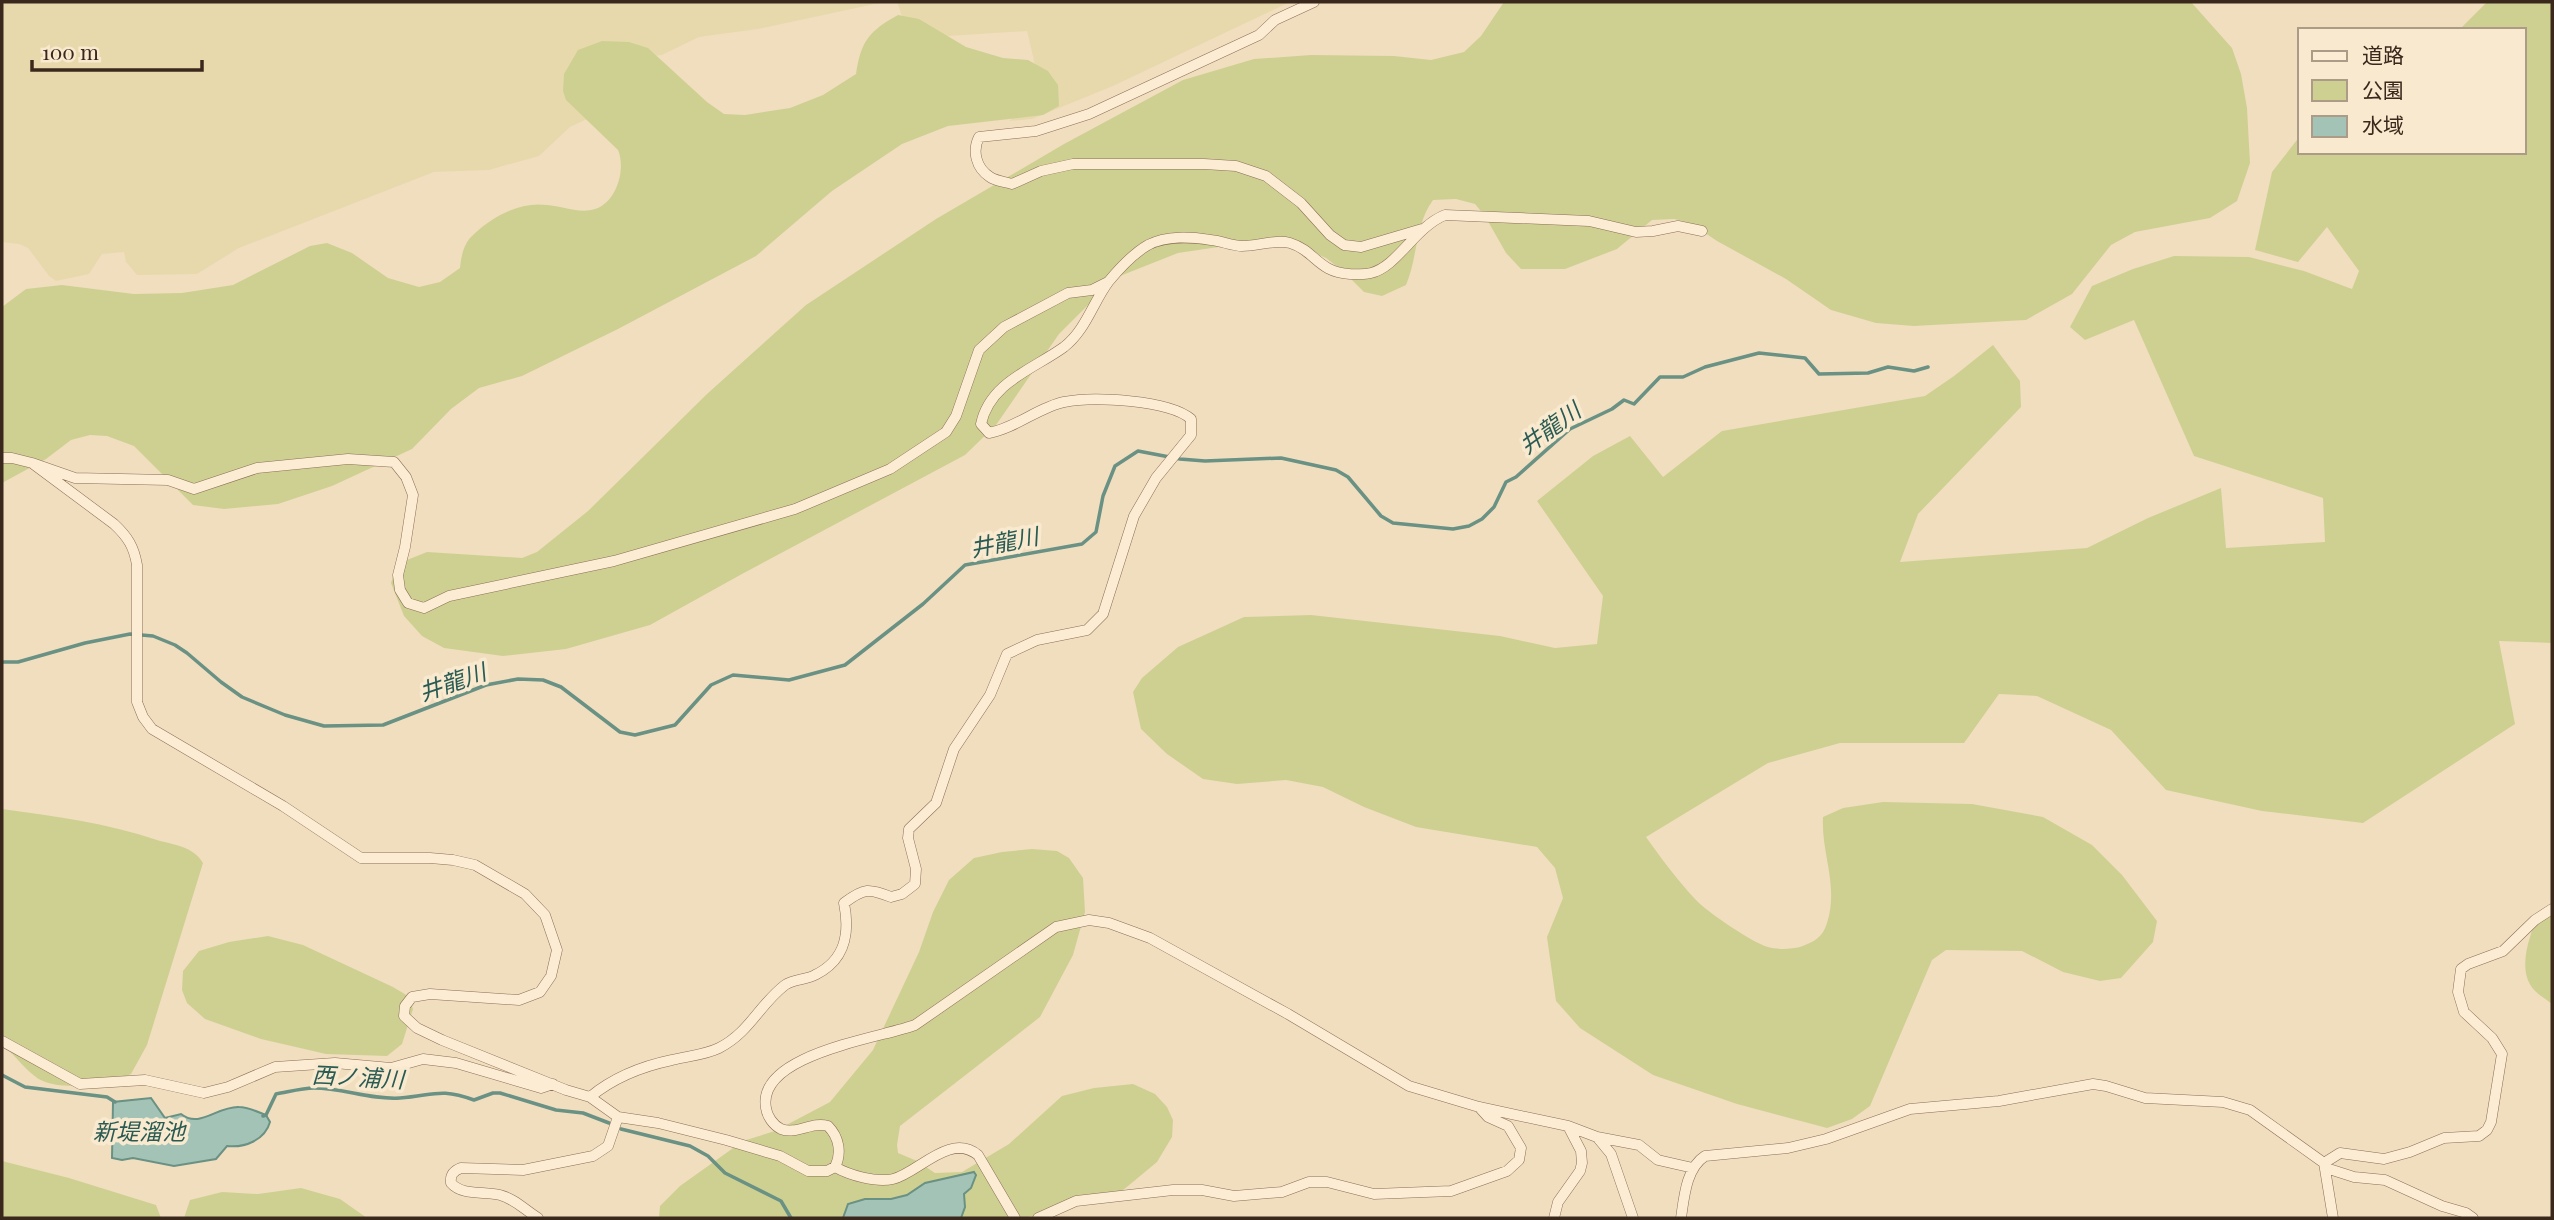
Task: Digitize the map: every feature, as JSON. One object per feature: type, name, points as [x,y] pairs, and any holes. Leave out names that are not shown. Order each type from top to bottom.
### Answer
[{"type":"street","points":[[1314,2],[1275,20],[1259,34],[1090,114],[1036,131],[979,137],[976,140],[975,158],[990,177],[1012,184],[1041,170],[1073,164],[1236,166],[1266,176],[1301,203],[1330,235],[1344,245],[1361,247],[1422,229]]},
{"type":"street","points":[[590,1097],[607,1083],[655,1063],[715,1050],[737,1038],[786,984],[813,976],[827,968],[846,944],[848,922],[844,902],[860,891],[874,890],[891,897],[902,894],[915,884],[916,869],[908,838],[909,829],[936,803],[954,749],[990,695],[1007,653],[1037,640],[1087,630],[1103,614],[1134,516],[1156,478],[1191,435],[1191,419],[1183,412],[1167,407],[1106,399],[1062,402],[1002,430],[989,433],[981,424],[984,412],[1013,377],[1065,346],[1074,337],[1109,282],[1135,255],[1149,245],[1170,238],[1211,240],[1241,246],[1287,242],[1300,247],[1326,270],[1336,273],[1374,273],[1387,265],[1432,220],[1446,215],[1589,221],[1636,232],[1653,232],[1678,226],[1702,230]]},
{"type":"street","points":[[2,458],[32,463],[75,478],[168,480],[194,489],[257,468],[348,459],[394,462],[406,477],[413,495],[398,575],[400,590],[408,603],[424,608],[449,596],[614,561],[796,509],[890,469],[946,432],[956,416],[979,350],[1004,327],[1068,293],[1093,290],[1109,282]]},
{"type":"street","points":[[32,463],[126,535],[134,548],[137,565],[137,702],[152,729],[283,806],[361,858],[430,858],[475,865],[525,894],[545,915],[557,950],[551,976],[540,992],[519,1000],[430,994],[412,997],[405,1006],[404,1016],[417,1028],[442,1040],[590,1097],[618,1117],[658,1123],[726,1140],[780,1156],[808,1171],[827,1171],[835,1167],[839,1152],[833,1131],[828,1126],[814,1124],[795,1130],[774,1124],[768,1116],[765,1096],[770,1084],[783,1072],[815,1055],[860,1039],[895,1033],[915,1025],[1056,927],[1089,920],[1109,923],[1150,938],[1288,1014],[1409,1086],[1479,1107],[1639,1145],[1658,1160],[1693,1168]]},
{"type":"street","points":[[2325,1166],[2340,1153],[2384,1159],[2444,1138],[2479,1136],[2487,1130],[2491,1122],[2502,1054],[2492,1038],[2464,1012],[2458,992],[2461,969],[2503,951],[2535,920],[2552,909]]},
{"type":"street","points":[[2,1041],[80,1084],[145,1080],[204,1093],[228,1087],[275,1068],[335,1063],[391,1068],[424,1059],[456,1063],[541,1088],[553,1084]]},
{"type":"street","points":[[1681,1218],[1685,1192],[1693,1168],[1698,1160],[1705,1156],[1788,1148],[1826,1139],[1909,1110],[1999,1101],[2094,1084],[2145,1098],[2223,1102],[2250,1110],[2325,1166],[2354,1177],[2385,1180],[2473,1218]]},
{"type":"street","points":[[1038,1218],[1076,1201],[1173,1190],[1202,1190],[1234,1196],[1282,1192],[1309,1182],[1327,1182],[1374,1194],[1451,1191],[1507,1171],[1519,1160],[1521,1148],[1508,1126],[1488,1117],[1479,1107]]},
{"type":"street","points":[[538,1218],[511,1199],[498,1194],[456,1188],[451,1183],[452,1175],[461,1168],[523,1170],[593,1156],[608,1146],[618,1117]]},
{"type":"street","points":[[1554,1218],[1559,1202],[1580,1171],[1582,1163],[1581,1151],[1568,1126]]},
{"type":"street","points":[[1597,1137],[1611,1154],[1633,1218]]},
{"type":"street","points":[[835,1167],[851,1177],[893,1179],[937,1154],[963,1148],[972,1150],[978,1155],[1015,1218]]},
{"type":"street","points":[[2325,1166],[2333,1218]]},
{"type":"shaded area","points":[[2,2],[884,2],[758,29],[699,37],[662,55],[610,61],[602,112],[570,127],[539,156],[489,170],[434,172],[239,248],[197,274],[137,275],[126,262],[124,252],[102,254],[89,274],[56,281],[49,276],[28,248],[2,242]]},
{"type":"shaded area","points":[[897,2],[1290,2],[1113,86],[1032,119],[1009,121],[1042,95],[1027,31],[933,37],[906,28]]},
{"type":"green space","points":[[1504,2],[2191,2],[2232,48],[2241,74],[2247,108],[2250,163],[2237,201],[2210,218],[2135,232],[2111,245],[2072,294],[2026,320],[1914,326],[1876,323],[1831,310],[1786,279],[1690,223],[1674,219],[1652,220],[1617,249],[1565,269],[1521,269],[1506,253],[1475,204],[1456,199],[1433,200],[1423,219],[1406,285],[1382,296],[1364,292],[1326,258],[1303,248],[1259,241],[1178,253],[1115,278],[1059,334],[996,425],[965,455],[650,625],[566,649],[503,656],[444,648],[422,636],[404,616],[391,583],[397,564],[427,552],[522,558],[537,552],[588,511],[707,394],[806,305],[936,219],[1064,144],[1183,80],[1254,59],[1311,55],[1394,56],[1431,60],[1464,52],[1481,36]]},
{"type":"green space","points":[[2487,2],[2552,2],[2552,643],[2499,641],[2515,724],[2363,823],[2262,811],[2166,790],[2111,730],[2037,696],[1999,694],[1964,743],[1840,743],[1768,763],[1646,837],[1683,885],[1710,912],[1761,944],[1789,949],[1814,941],[1827,923],[1831,896],[1823,817],[1843,808],[1883,802],[1972,804],[2043,817],[2092,845],[2122,875],[2157,921],[2153,942],[2121,978],[2100,981],[2063,972],[2022,951],[1946,950],[1932,960],[1870,1106],[1852,1119],[1827,1128],[1737,1104],[1653,1075],[1580,1028],[1556,1001],[1547,937],[1563,898],[1555,868],[1537,847],[1416,827],[1364,807],[1323,787],[1286,780],[1237,784],[1203,779],[1167,754],[1141,729],[1133,692],[1142,678],[1178,647],[1244,617],[1311,615],[1500,636],[1555,648],[1597,644],[1603,596],[1537,501],[1593,456],[1630,436],[1663,477],[1722,431],[1925,396],[1993,345],[2020,381],[2021,407],[1918,514],[1900,562],[2087,548],[2148,518],[2221,488],[2226,548],[2325,542],[2323,498],[2194,456],[2134,320],[2085,340],[2070,327],[2092,286],[2174,256],[2249,257],[2304,271],[2352,289],[2359,271],[2327,227],[2298,262],[2255,250],[2272,172],[2298,139],[2298,154],[2526,154],[2526,28],[2461,28]]},
{"type":"green space","points":[[898,15],[919,19],[966,47],[1003,58],[1028,60],[1048,71],[1058,85],[1059,106],[1043,115],[948,126],[902,144],[832,191],[756,256],[522,376],[479,388],[451,409],[412,449],[332,486],[278,504],[224,509],[193,505],[134,446],[107,436],[90,435],[71,440],[46,459],[2,483],[2,307],[26,289],[62,285],[134,294],[182,293],[233,285],[310,246],[327,243],[352,253],[388,278],[419,287],[440,282],[460,268],[464,248],[470,238],[505,212],[536,204],[577,210],[595,209],[603,205],[614,192],[621,166],[618,150],[566,100],[563,91],[564,74],[578,50],[602,41],[629,42],[648,48],[724,114],[745,115],[790,108],[823,95],[856,74],[868,38],[880,26]]},
{"type":"green space","points":[[2,809],[80,821],[138,834],[189,850],[203,863],[147,1045],[131,1074],[87,1085],[52,1084],[33,1075],[2,1044]]},
{"type":"green space","points":[[1032,849],[1057,851],[1069,858],[1083,878],[1085,912],[1073,955],[1040,1017],[900,1126],[898,1153],[935,1173],[962,1172],[1009,1144],[1062,1096],[1094,1088],[1133,1084],[1155,1094],[1167,1107],[1173,1120],[1172,1137],[1157,1162],[1122,1191],[1065,1209],[1023,1218],[659,1218],[660,1206],[680,1186],[743,1141],[775,1131],[830,1102],[873,1050],[949,880],[974,858]]},
{"type":"green space","points":[[2552,913],[2552,1004],[2531,986],[2525,960],[2538,915]]},
{"type":"green space","points":[[268,936],[303,945],[408,996],[413,1009],[402,1044],[387,1056],[326,1054],[261,1039],[205,1019],[187,1003],[182,990],[183,971],[199,951],[229,942]]},
{"type":"green space","points":[[2,1161],[156,1205],[161,1218],[2,1218]]},
{"type":"green space","points":[[301,1188],[340,1199],[367,1218],[184,1218],[190,1200],[222,1192],[258,1194]]},
{"type":"water","name":"新堤溜池","points":[[151,1098],[165,1118],[181,1114],[188,1118],[202,1118],[239,1107],[266,1115],[270,1122],[259,1138],[241,1146],[227,1146],[216,1159],[174,1166],[133,1158],[112,1158],[113,1102]]},
{"type":"water","points":[[974,1172],[976,1175],[971,1188],[964,1194],[965,1207],[961,1218],[843,1218],[848,1204],[865,1199],[891,1199],[907,1195],[925,1183]]},
{"type":"waterway","name":"井龍川","points":[[2,662],[18,662],[85,643],[130,634],[153,636],[187,653],[242,697],[285,715],[324,726],[383,725],[486,685],[518,679],[543,680],[561,687],[620,732],[635,735],[675,725],[711,685],[733,675],[789,680],[845,665],[923,604],[965,565],[1082,544],[1096,532],[1103,496],[1115,466],[1138,451],[1205,461],[1281,458],[1336,470],[1348,477],[1381,516],[1393,523],[1453,529],[1469,526],[1482,519],[1494,507],[1506,482],[1516,477],[1570,429],[1612,409],[1624,400],[1634,404],[1660,377],[1683,377],[1705,367],[1759,353],[1805,358],[1819,374],[1868,373],[1888,367],[1914,371],[1928,367]]},
{"type":"waterway","name":"西ノ浦川","points":[[2,1075],[25,1087],[107,1097],[115,1102]]},
{"type":"waterway","name":"西ノ浦川","points":[[263,1116],[276,1094],[314,1088],[389,1098],[444,1093],[474,1100],[500,1093],[556,1110],[583,1113],[609,1123]]},
{"type":"waterway","name":"西ノ浦川","points":[[621,1129],[690,1146],[708,1156],[725,1173],[781,1201],[791,1218]]}]
